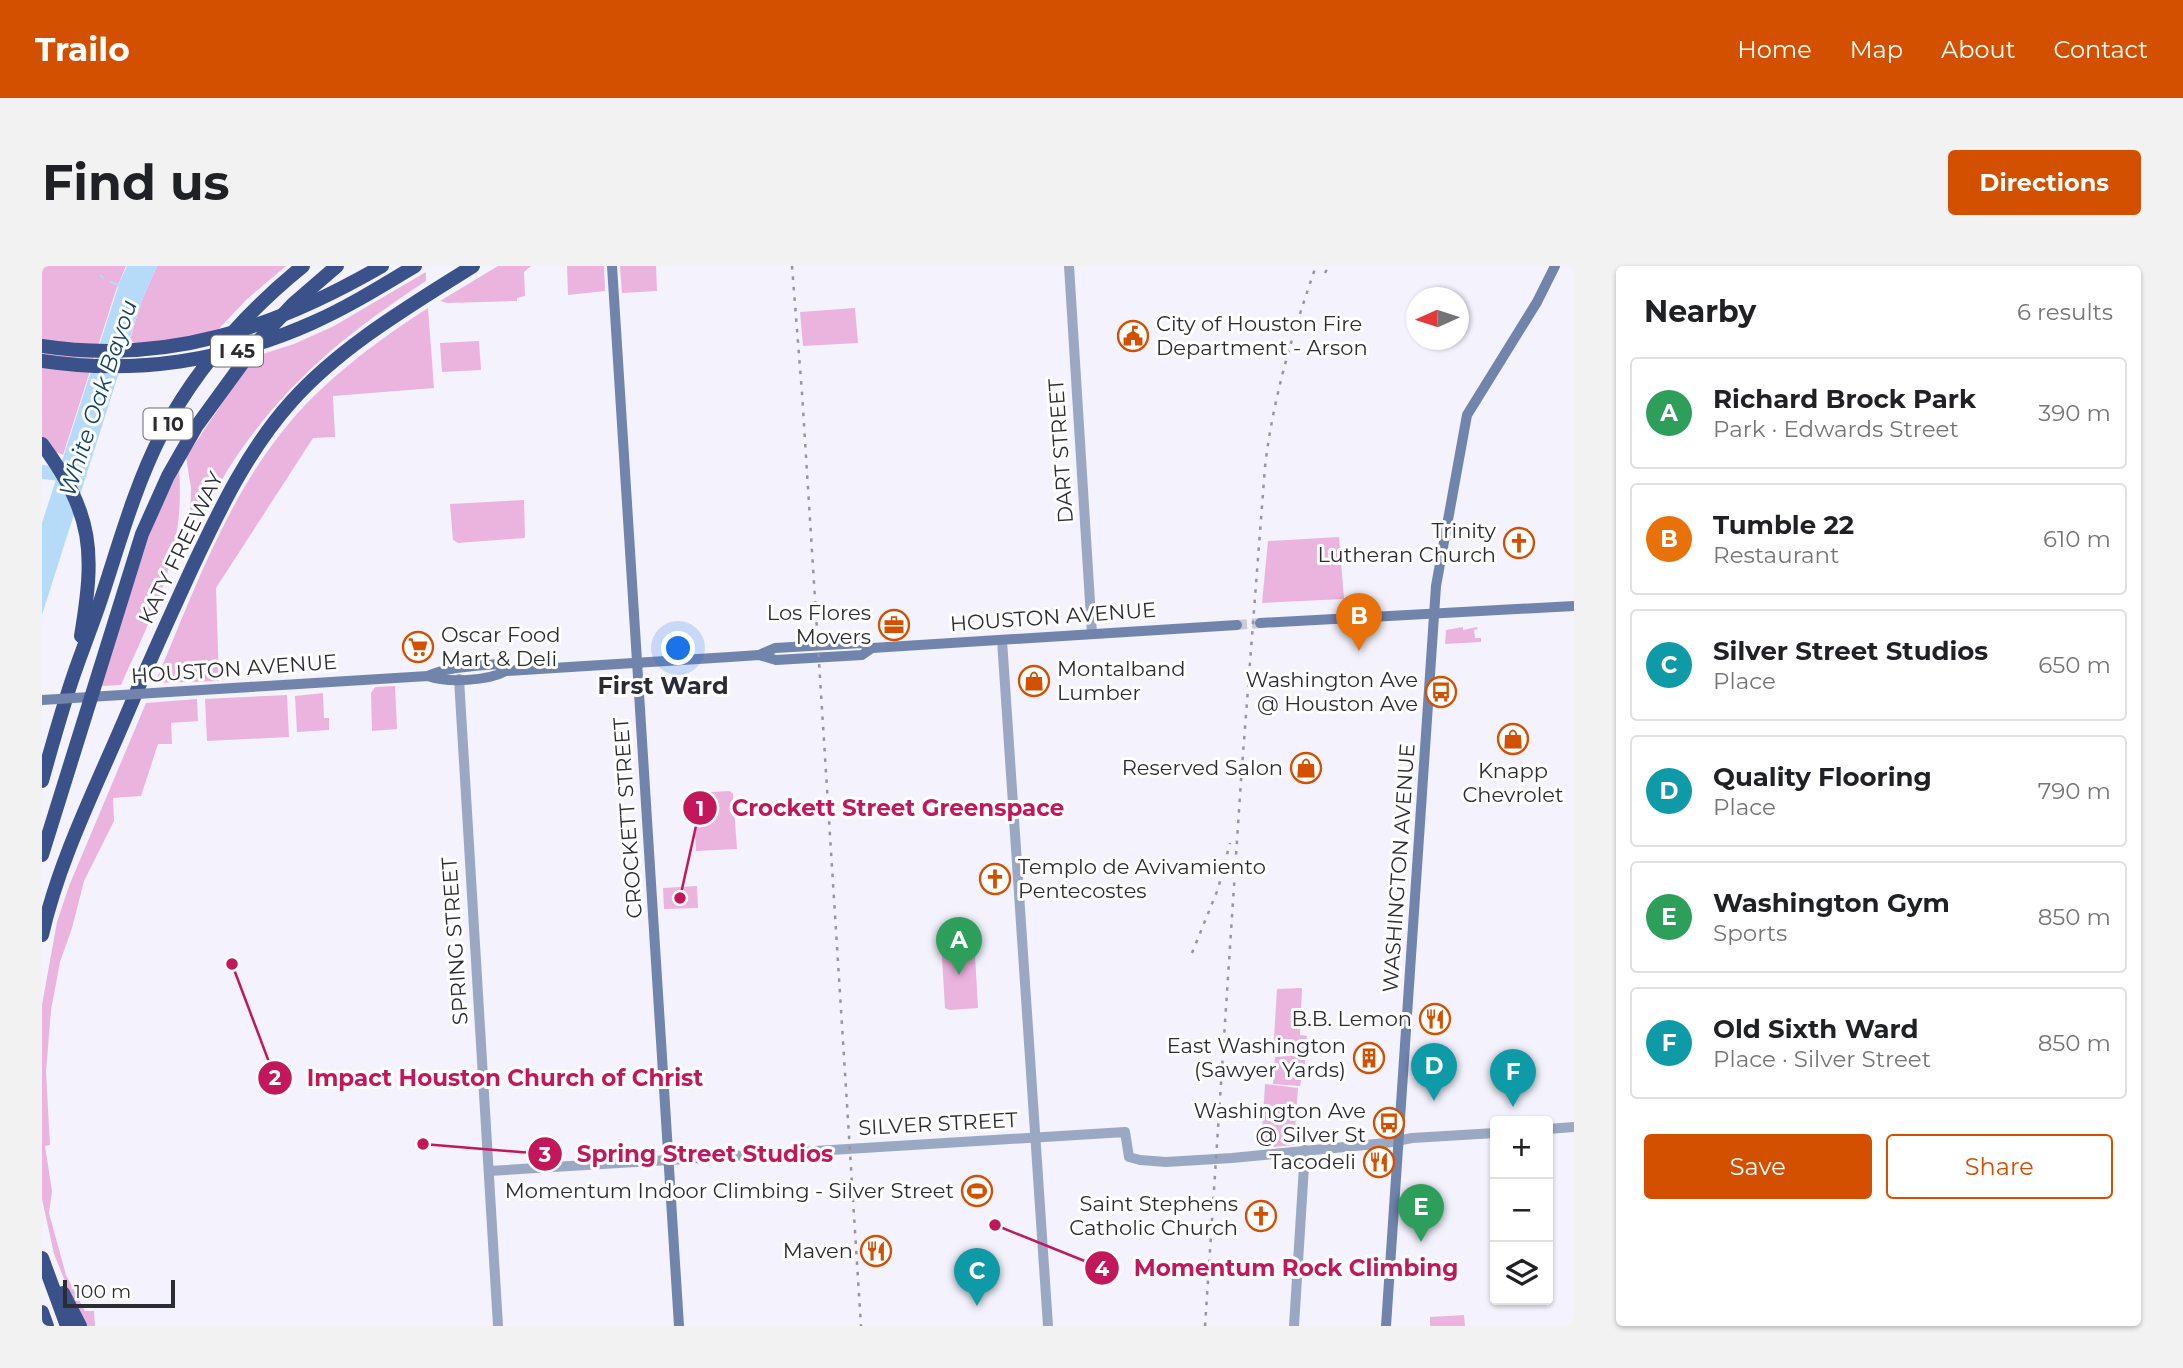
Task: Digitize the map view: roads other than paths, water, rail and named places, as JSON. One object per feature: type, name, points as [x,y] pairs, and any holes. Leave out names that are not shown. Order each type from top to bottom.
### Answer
[{"type":"highway","name":"I 10","points":[[42,781],[73,677],[140,486],[160,437],[196,378],[243,319],[303,266]]},
{"type":"highway","points":[[42,855],[142,534],[168,476],[203,418],[260,339],[293,304],[337,266]]},
{"type":"highway","points":[[42,346],[97,350],[145,349],[226,336],[307,307],[382,266]]},
{"type":"highway","name":"I 45","points":[[42,361],[137,367],[177,363],[251,347],[313,323],[415,266]]},
{"type":"highway","name":"KATY FREEWAY","points":[[42,934],[50,903],[82,819],[149,662],[207,536],[241,472],[291,401],[327,368],[363,339],[473,266]]},
{"type":"highway","points":[[42,443],[65,477],[82,515],[88,544],[88,585],[73,677]]},
{"type":"highway","points":[[42,450],[65,477]]},
{"type":"highway","points":[[45,1265],[67,1326]]},
{"type":"highway","points":[[45,1265],[80,1326]]},
{"type":"highway","points":[[42,1312],[47,1326]]},
{"type":"main road","name":"CROCKETT STREET","points":[[612,266],[679,1326]]},
{"type":"main road","name":"WASHINGTON AVENUE","points":[[1387,1326],[1436,586],[1467,415],[1537,302],[1555,266]]},
{"type":"main road","points":[[1260,623],[1574,606]]},
{"type":"main road","name":"HOUSTON AVENUE","points":[[428,676],[437,680],[494,678],[506,671],[759,655],[775,648],[862,643],[872,648],[1237,625]]},
{"type":"main road","name":"HOUSTON AVENUE","points":[[42,700],[428,676],[436,672],[497,664],[506,671]]},
{"type":"street","name":"DART STREET","points":[[1069,266],[1092,634]]},
{"type":"street","points":[[1002,640],[1048,1326]]},
{"type":"street","name":"SPRING STREET","points":[[459,679],[498,1326]]},
{"type":"street","points":[[1553,1129],[1574,1127]]},
{"type":"street","name":"SILVER STREET","points":[[489,1171],[1125,1132],[1129,1157],[1139,1160],[1276,1153],[1412,1138],[1490,1133]]},
{"type":"street","points":[[1294,1326],[1305,1150]]},
{"type":"water","name":"White Oak Bayou","points":[[127,266],[157,266],[142,300],[42,615],[42,523]]},
{"type":"waterway","name":"White Oak Bayou","points":[[111,282],[121,287]]},
{"type":"waterway","name":"White Oak Bayou","points":[[42,472],[71,475]]},
{"type":"tunnel","points":[[1237,625],[1260,623]]},
{"type":"railway","points":[[792,266],[861,1326]]},
{"type":"railway","points":[[1205,1326],[1241,780],[1265,467],[1273,415],[1285,365],[1316,266]]},
{"type":"railway","points":[[1325,273],[1329,266]]},
{"type":"railway","points":[[1192,953],[1218,889],[1230,843]]},
{"type":"place","name":"City of Houston Fire Department - Arson","points":[[1133,336]]},
{"type":"place","name":"Trinity Lutheran Church","points":[[1519,543]]},
{"type":"place","name":"Los Flores Movers","points":[[894,625]]},
{"type":"place","name":"Oscar Food Mart & Deli","points":[[418,647]]},
{"type":"place","name":"Tumble 22","points":[[1359,651]]},
{"type":"place","name":"Montalband Lumber","points":[[1034,681]]},
{"type":"place","name":"Washington Ave @ Houston Ave","points":[[1441,692]]},
{"type":"place","name":"Knapp Chevrolet","points":[[1513,739]]},
{"type":"place","name":"Reserved Salon","points":[[1306,768]]},
{"type":"place","name":"Templo de Avivamiento Pentecostes","points":[[995,879]]},
{"type":"place","name":"Crockett Street Greenspace","points":[[680,898]]},
{"type":"place","name":"Impact Houston Church of Christ","points":[[232,964]]},
{"type":"place","name":"Richard Brock Park","points":[[959,975]]},
{"type":"place","name":"B.B. Lemon","points":[[1435,1019]]},
{"type":"place","name":"East Washington (Sawyer Yards)","points":[[1369,1058]]},
{"type":"place","name":"Quality Flooring","points":[[1434,1101]]},
{"type":"place","name":"Old Sixth Ward","points":[[1513,1107]]},
{"type":"place","name":"Washington Ave @ Silver St","points":[[1389,1123]]},
{"type":"place","name":"Spring Street Studios","points":[[423,1144]]},
{"type":"place","name":"Tacodeli","points":[[1379,1162]]},
{"type":"place","name":"Momentum Indoor Climbing - Silver Street","points":[[977,1191]]},
{"type":"place","name":"Saint Stephens Catholic Church","points":[[1261,1216]]},
{"type":"place","name":"Momentum Rock Climbing","points":[[995,1225]]},
{"type":"place","name":"Washington Gym","points":[[1421,1242]]},
{"type":"place","name":"Maven","points":[[876,1251]]},
{"type":"place","name":"Silver Street Studios","points":[[977,1306]]},
{"type":"district","name":"First Ward","points":[[663,686]]}]
